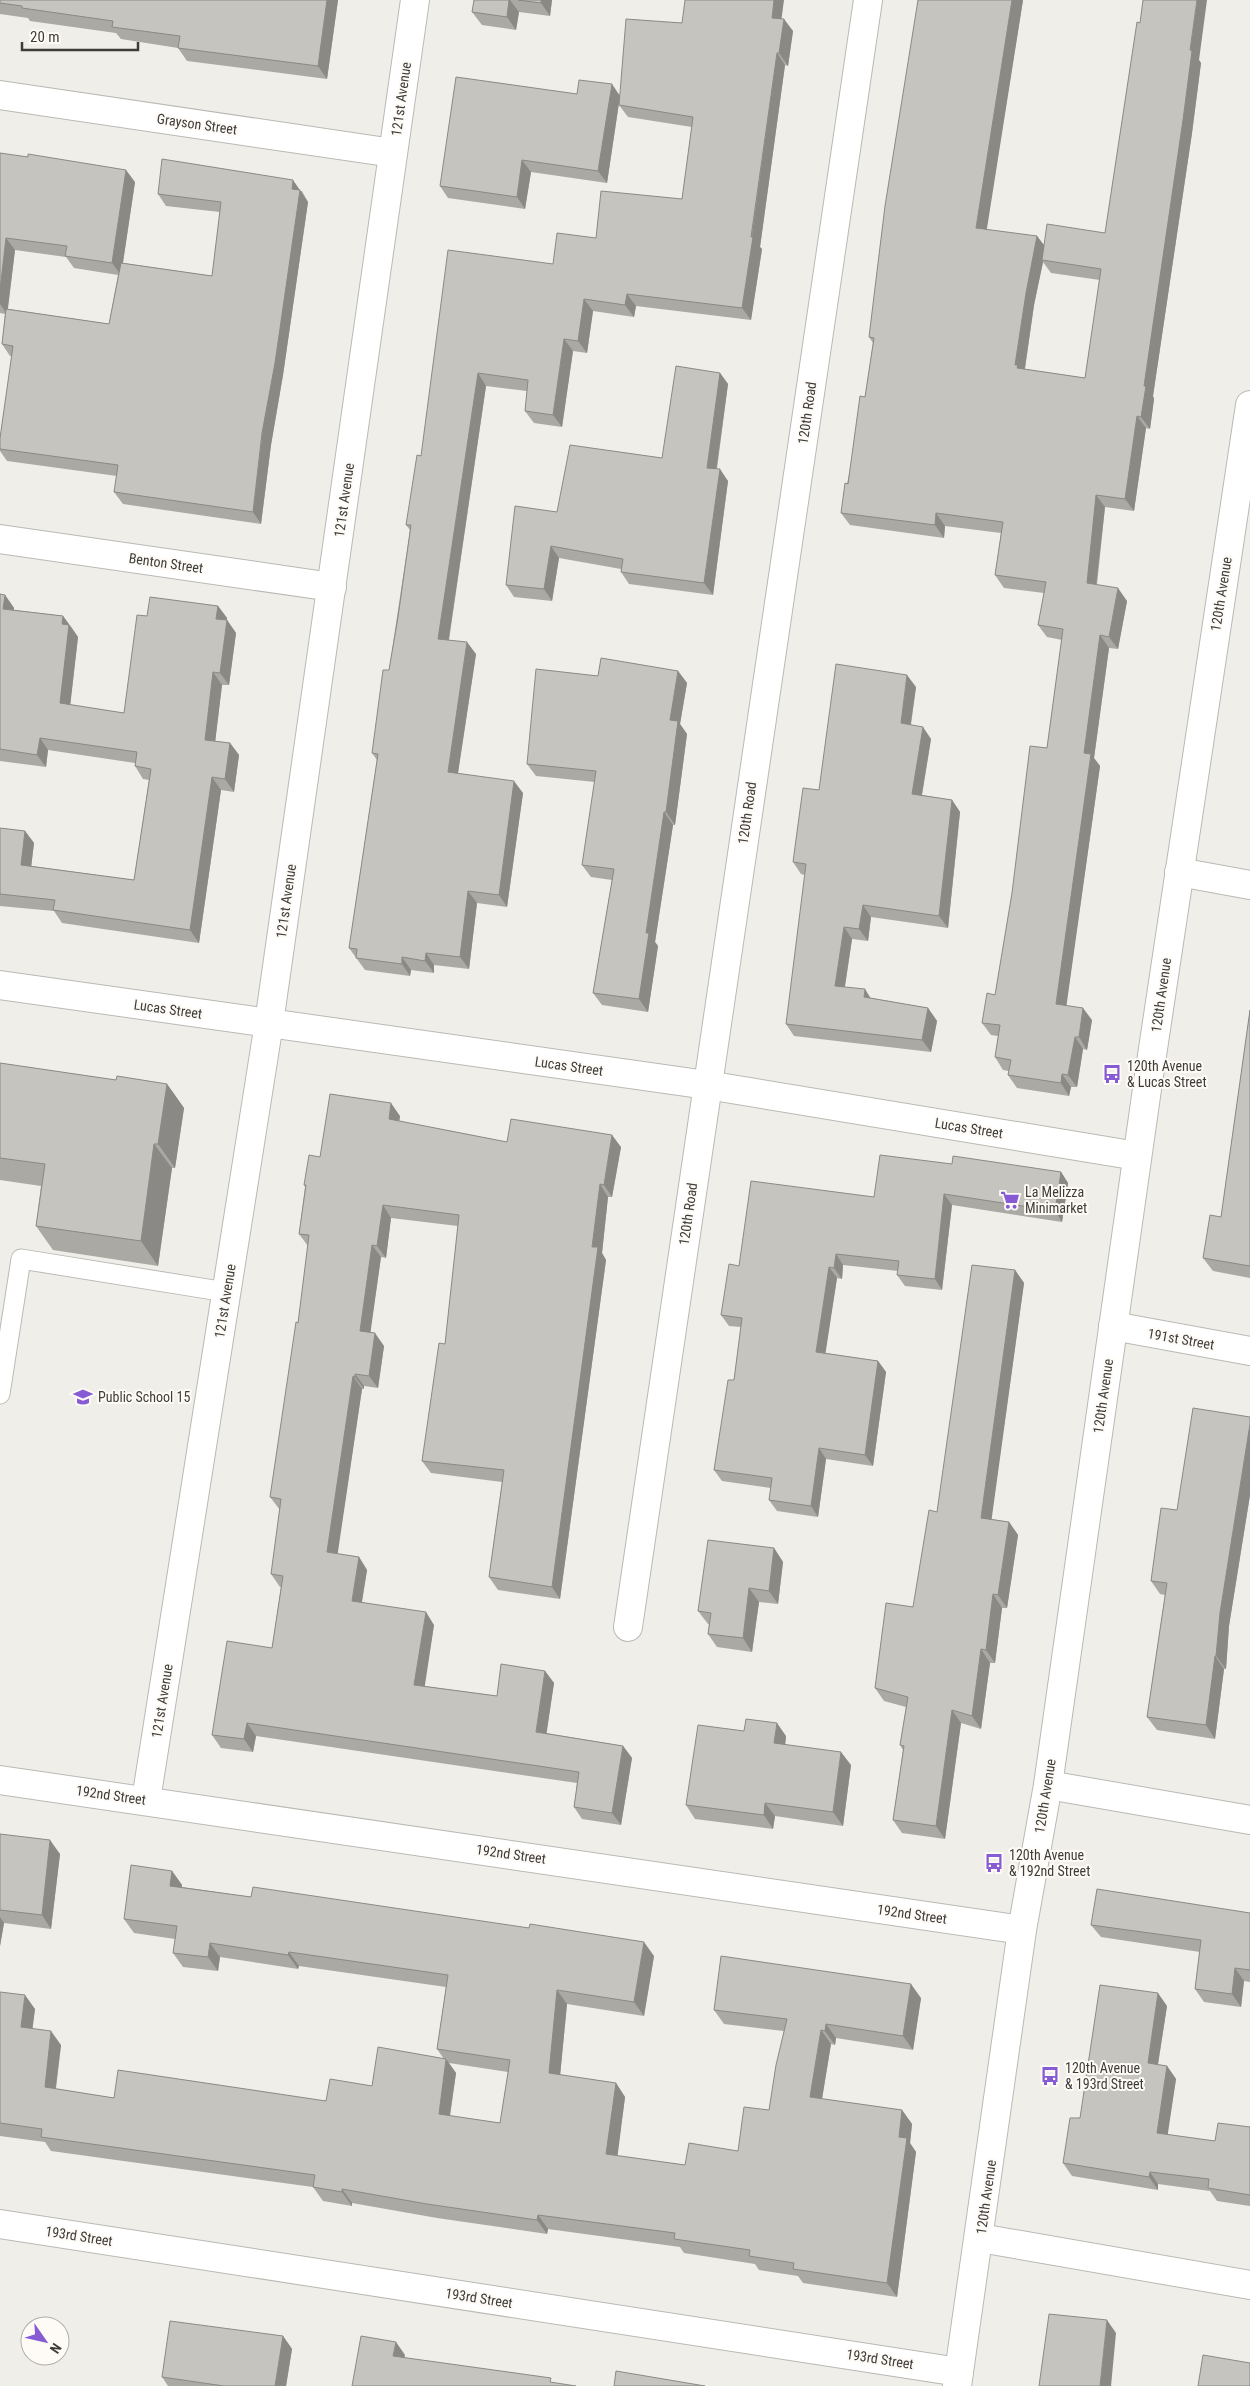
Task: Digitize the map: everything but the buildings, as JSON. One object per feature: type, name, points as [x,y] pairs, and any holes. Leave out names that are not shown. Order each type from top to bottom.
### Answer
[{"type":"street","name":"121st Avenue","points":[[146,1800],[268,1023],[415,0]]},
{"type":"street","name":"120th Road","points":[[628,1627],[868,0]]},
{"type":"street","name":"Grayson Street","points":[[0,95],[393,153]]},
{"type":"street","name":"120th Avenue","points":[[958,2379],[980,2238],[1022,1930],[1048,1785],[1179,872],[1249,421]]},
{"type":"street","name":"Benton Street","points":[[0,540],[332,588]]},
{"type":"street","points":[[1179,872],[1250,885]]},
{"type":"street","name":"Lucas Street","points":[[0,985],[707,1085],[1137,1156]]},
{"type":"street","name":"191st Street","points":[[1113,1326],[1250,1350]]},
{"type":"street","name":"192nd Street","points":[[0,1780],[1022,1930]]},
{"type":"street","points":[[1048,1785],[1250,1820]]},
{"type":"street","name":"193rd Street","points":[[0,2224],[958,2379]]},
{"type":"street","points":[[980,2238],[1250,2285]]},
{"type":"lane","points":[[0,1394],[21,1259],[226,1292]]},
{"type":"place","name":"120th Avenue & Lucas Street","points":[[1112,1074]]},
{"type":"place","name":"La Melizza Minimarket","points":[[1010,1200]]},
{"type":"place","name":"Public School 15","points":[[83,1397]]},
{"type":"place","name":"120th Avenue & 192nd Street","points":[[994,1863]]},
{"type":"place","name":"120th Avenue & 193rd Street","points":[[1050,2076]]}]
